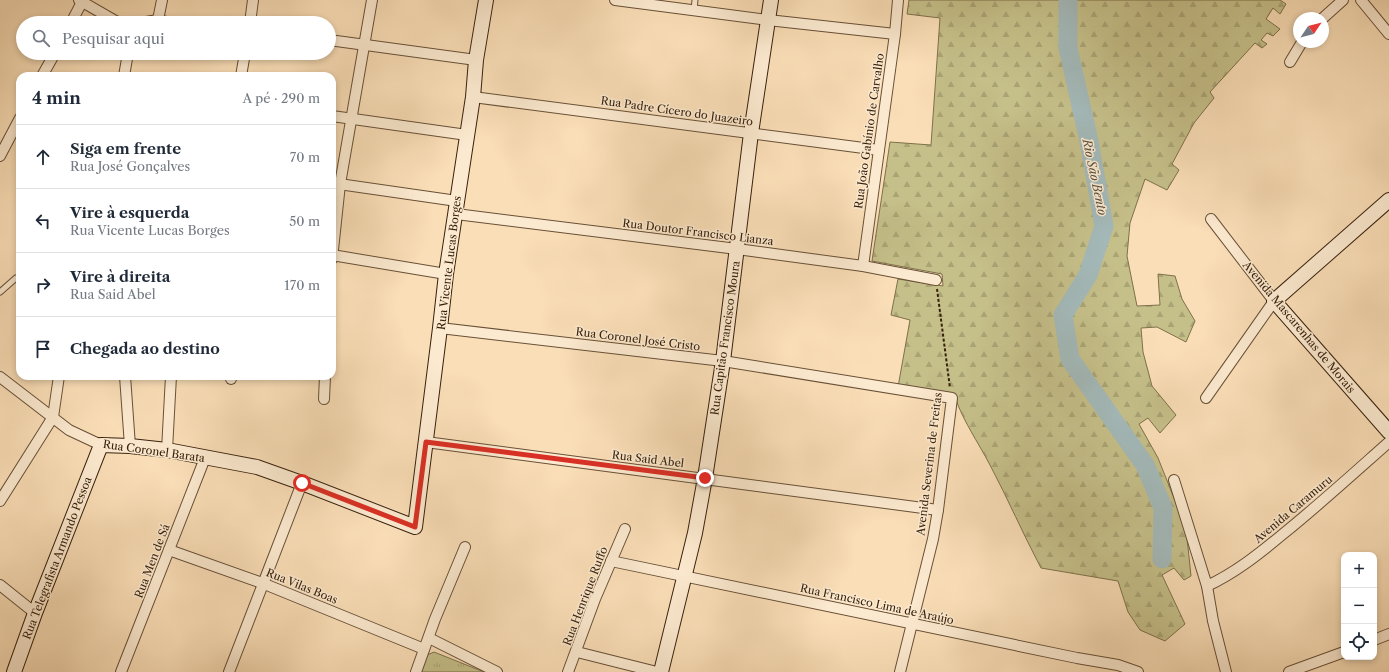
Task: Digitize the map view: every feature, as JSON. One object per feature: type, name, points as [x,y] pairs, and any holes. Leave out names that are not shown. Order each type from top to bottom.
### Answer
[{"type":"main road","name":"Rua Vicente Lucas Borges","points":[[415,527],[446,274],[473,96],[476,60],[486,0]]},
{"type":"main road","name":"Rua Capitão Francisco Moura","points":[[661,672],[696,533],[723,361],[751,133],[771,0]]},
{"type":"main road","points":[[1274,302],[1389,200]]},
{"type":"main road","name":"Avenida Mascarenhas de Morais","points":[[1274,302],[1389,432]]},
{"type":"main road","name":"Rua Coronel Barata","points":[[101,445],[167,450],[257,467],[415,527]]},
{"type":"main road","name":"Rua Telegrafista Armando Pessoa","points":[[14,672],[35,613],[101,445]]},
{"type":"street","points":[[159,16],[162,0]]},
{"type":"street","points":[[251,16],[253,0]]},
{"type":"street","points":[[336,183],[352,119],[372,0]]},
{"type":"street","points":[[615,0],[694,5],[768,20],[895,34]]},
{"type":"street","name":"Rua João Gabínio de Carvalho","points":[[863,266],[895,34],[898,0]]},
{"type":"street","points":[[1329,13],[1343,0]]},
{"type":"street","points":[[1361,0],[1389,34]]},
{"type":"street","points":[[74,16],[81,1],[107,16]]},
{"type":"street","points":[[336,41],[476,60]]},
{"type":"street","points":[[1290,62],[1298,48]]},
{"type":"street","points":[[44,72],[51,60]]},
{"type":"street","points":[[125,72],[127,60]]},
{"type":"street","points":[[242,72],[244,60]]},
{"type":"street","name":"Rua Padre Cícero do Juazeiro","points":[[473,96],[879,150]]},
{"type":"street","points":[[336,117],[467,135]]},
{"type":"street","points":[[0,156],[16,126]]},
{"type":"street","name":"Rua Doutor Francisco Lianza","points":[[336,183],[456,208],[863,266],[936,280]]},
{"type":"street","name":"Avenida Mascarenhas de Morais","points":[[1211,219],[1274,302]]},
{"type":"street","points":[[336,256],[446,274]]},
{"type":"street","points":[[1206,398],[1274,302]]},
{"type":"street","name":"Rua Coronel José Cristo","points":[[440,328],[723,361],[952,398]]},
{"type":"street","name":"Rua Coronel Barata","points":[[0,377],[69,430],[101,445]]},
{"type":"street","points":[[0,501],[53,417],[58,380]]},
{"type":"street","points":[[125,380],[130,446]]},
{"type":"street","points":[[167,450],[172,380]]},
{"type":"street","points":[[324,399],[325,380]]},
{"type":"street","name":"Avenida Severina de Freitas","points":[[900,672],[933,539],[952,398]]},
{"type":"street","name":"Rua Said Abel","points":[[426,442],[938,510]]},
{"type":"street","name":"Avenida Caramuru","points":[[1207,586],[1221,580],[1268,546],[1314,509],[1389,442]]},
{"type":"street","name":"Rua Men de Sá","points":[[121,672],[205,458]]},
{"type":"street","points":[[1174,480],[1207,586],[1213,621],[1226,672]]},
{"type":"street","points":[[229,672],[262,583],[302,483]]},
{"type":"street","name":"Rua Henrique Ruffo","points":[[568,672],[577,652],[595,599],[625,528]]},
{"type":"street","points":[[416,672],[435,619],[465,547]]},
{"type":"street","name":"Rua Vilas Boas","points":[[169,550],[262,583],[424,649]]},
{"type":"street","name":"Rua Francisco Lima de Araújo","points":[[611,561],[1077,658],[1118,665],[1138,672]]},
{"type":"street","points":[[0,585],[35,613]]},
{"type":"street","points":[[1377,639],[1389,634]]},
{"type":"street","points":[[429,638],[497,672]]},
{"type":"street","points":[[577,652],[657,672]]},
{"type":"street","points":[[1289,672],[1341,653]]},
{"type":"lane","points":[[0,292],[16,278]]},
{"type":"path","name":"Avenida Severina de Freitas","points":[[936,280],[952,398]]},
{"type":"green space","points":[[909,0],[1280,0],[1286,4],[1280,14],[1273,8],[1266,19],[1280,29],[1273,36],[1267,33],[1261,40],[1267,44],[1262,48],[1255,43],[1210,92],[1214,98],[1194,123],[1172,164],[1179,170],[1167,190],[1145,179],[1130,223],[1127,256],[1137,306],[1160,305],[1158,274],[1175,276],[1182,299],[1195,321],[1186,342],[1157,327],[1141,328],[1143,352],[1152,386],[1176,415],[1160,433],[1148,418],[1139,424],[1158,458],[1186,528],[1191,576],[1184,580],[1174,568],[1162,575],[1185,624],[1165,641],[1140,630],[1128,612],[1118,581],[1041,568],[997,478],[962,415],[955,397],[898,387],[910,320],[891,315],[898,279],[943,286],[942,274],[872,261],[890,142],[931,145],[940,18],[907,14]]},
{"type":"green space","points":[[434,652],[484,672],[421,672],[427,655]]},
{"type":"waterway","name":"Rio São Bento","points":[[1068,0],[1068,48],[1089,141],[1104,226],[1088,275],[1063,315],[1070,359],[1145,465],[1163,508],[1162,559]]},
{"type":"route","points":[[302,483],[415,527],[426,442],[705,478]]}]
